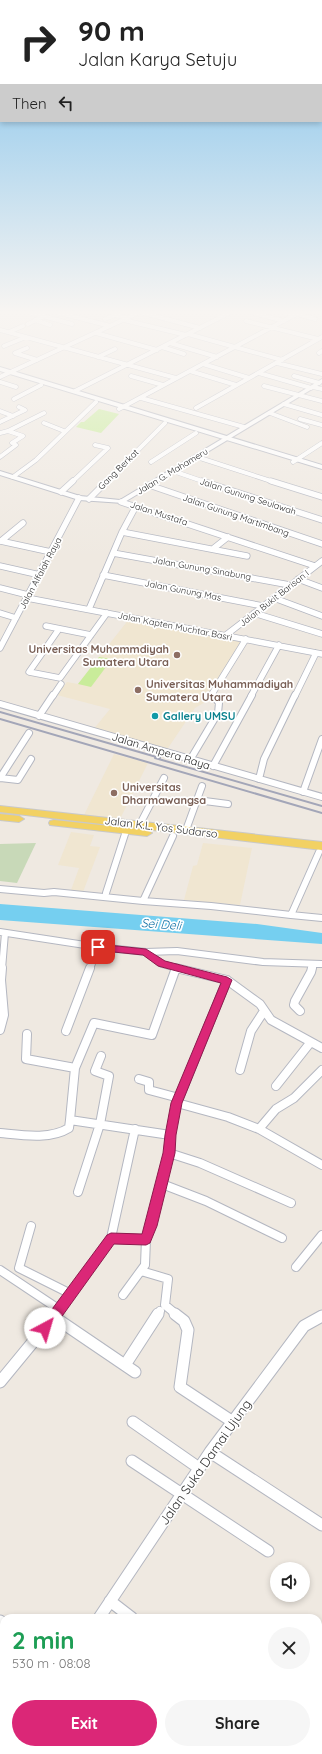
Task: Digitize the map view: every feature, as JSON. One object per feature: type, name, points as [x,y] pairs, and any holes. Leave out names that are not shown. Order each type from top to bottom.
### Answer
[{"type":"main road","points":[[70,394],[225,439],[322,470]]},
{"type":"main road","points":[[83,394],[165,423],[225,439]]},
{"type":"main road","points":[[295,461],[322,467]]},
{"type":"main road","name":"Jalan K.L. Yos Sudarso","points":[[0,809],[95,823],[126,831],[321,850]]},
{"type":"main road","name":"Jalan K.L. Yos Sudarso","points":[[0,817],[49,822],[140,824],[321,850]]},
{"type":"street","points":[[14,399],[24,394]]},
{"type":"street","points":[[122,408],[149,394]]},
{"type":"street","points":[[196,408],[221,394]]},
{"type":"street","points":[[295,394],[322,401]]},
{"type":"street","name":"Jalan G. Mahameru","points":[[121,502],[299,395]]},
{"type":"street","points":[[141,398],[244,427]]},
{"type":"street","points":[[14,477],[37,459],[64,431],[96,402]]},
{"type":"street","points":[[284,404],[322,415]]},
{"type":"street","points":[[0,422],[25,410],[19,407]]},
{"type":"street","points":[[0,411],[13,416]]},
{"type":"street","points":[[0,433],[8,431],[44,413]]},
{"type":"street","points":[[270,413],[307,426]]},
{"type":"street","points":[[300,419],[322,425]]},
{"type":"street","points":[[44,423],[64,431]]},
{"type":"street","name":"Gang Berkat","points":[[89,499],[165,423]]},
{"type":"street","points":[[0,457],[23,436],[8,431]]},
{"type":"street","points":[[152,462],[196,432]]},
{"type":"street","points":[[295,461],[322,443]]},
{"type":"street","points":[[61,492],[108,448],[95,445]]},
{"type":"street","points":[[197,457],[322,497]]},
{"type":"street","name":"Jalan Gunung Seulawah","points":[[173,471],[322,520]]},
{"type":"street","name":"Jalan Mustafa","points":[[0,473],[80,498],[121,502],[136,506],[315,566]]},
{"type":"street","name":"Jalan Gunung Martimbang","points":[[149,485],[322,544]]},
{"type":"street","name":"Jalan Alfalah Raya","points":[[0,648],[2,640],[28,597],[80,498]]},
{"type":"street","points":[[89,609],[122,532],[136,506]]},
{"type":"street","points":[[1,541],[23,523]]},
{"type":"street","points":[[122,532],[214,548],[247,556]]},
{"type":"street","points":[[214,548],[228,537]]},
{"type":"street","points":[[1,541],[51,552]]},
{"type":"street","name":"Jalan Gunung Sinabung","points":[[113,553],[290,585]]},
{"type":"street","name":"Jalan Bukit Barisan I","points":[[226,635],[322,561]]},
{"type":"street","points":[[0,566],[40,575]]},
{"type":"street","name":"Jalan Gunung Mas","points":[[103,575],[263,606]]},
{"type":"street","points":[[298,579],[322,588]]},
{"type":"street","name":"Jalan Kapten Muchtar Basri","points":[[0,588],[28,597],[319,654]]},
{"type":"street","points":[[274,598],[322,616]]},
{"type":"street","points":[[0,613],[16,618]]},
{"type":"street","points":[[59,629],[29,672],[60,678],[107,613]]},
{"type":"street","points":[[254,613],[322,634]]},
{"type":"street","points":[[46,626],[92,635]]},
{"type":"street","points":[[190,760],[218,713],[219,703],[212,694],[246,639]]},
{"type":"street","points":[[213,766],[279,645]]},
{"type":"street","points":[[259,779],[262,772],[264,759],[319,654]]},
{"type":"street","points":[[38,716],[61,684]]},
{"type":"street","name":"Jalan Ampera Raya","points":[[0,704],[322,797]]},
{"type":"street","points":[[29,733],[0,778],[18,780],[31,759]]},
{"type":"street","points":[[303,792],[322,739]]},
{"type":"street","points":[[140,824],[164,778]]},
{"type":"street","points":[[186,830],[202,786]]},
{"type":"street","points":[[197,800],[228,804]]},
{"type":"street","points":[[106,893],[126,831]]},
{"type":"street","points":[[143,901],[174,836]]},
{"type":"street","points":[[291,915],[321,850]]},
{"type":"street","points":[[0,889],[44,893],[54,892],[211,906],[322,918]]},
{"type":"street","points":[[0,1030],[4,1014],[1,980],[3,932],[98,947],[146,952],[165,951],[276,964],[322,964]]},
{"type":"street","points":[[66,1031],[98,947]]},
{"type":"street","points":[[146,952],[159,963],[227,980],[260,1004],[271,1020],[310,1043],[322,1048]]},
{"type":"street","points":[[300,1011],[294,1005],[295,1001],[310,974],[312,965]]},
{"type":"street","points":[[0,1133],[32,1134],[63,1132],[69,1128],[75,1068],[94,1022],[153,1034],[176,968]]},
{"type":"street","points":[[124,1295],[145,1264],[146,1239],[162,1184],[169,1153],[170,1135],[178,1100],[227,980]]},
{"type":"street","points":[[240,1070],[256,1020],[264,1011]]},
{"type":"street","points":[[27,1034],[26,1059],[75,1068]]},
{"type":"street","points":[[276,1086],[310,1043]]},
{"type":"street","points":[[78,1192],[100,1124],[109,1076],[95,1071],[101,1056]]},
{"type":"street","points":[[259,1129],[276,1109],[294,1098],[322,1070]]},
{"type":"street","points":[[139,1079],[149,1082],[149,1090],[259,1129],[322,1166]]},
{"type":"street","points":[[70,1120],[170,1135]]},
{"type":"street","points":[[0,1382],[57,1313],[111,1238],[135,1129]]},
{"type":"street","points":[[169,1153],[200,1164],[291,1203]]},
{"type":"street","points":[[162,1184],[206,1201],[282,1238]]},
{"type":"street","points":[[31,1226],[19,1268],[71,1294]]},
{"type":"street","points":[[296,1267],[322,1235]]},
{"type":"street","points":[[111,1238],[146,1239]]},
{"type":"street","points":[[0,1270],[135,1372]]},
{"type":"street","points":[[141,1271],[168,1279],[165,1305],[186,1325],[188,1330],[180,1387],[233,1422]]},
{"type":"street","points":[[125,1365],[160,1311]]},
{"type":"street","name":"Jalan Suka Damai Ujung","points":[[101,1614],[210,1452],[304,1326],[322,1316]]},
{"type":"street","points":[[133,1422],[199,1468]]},
{"type":"street","points":[[210,1452],[322,1525]]},
{"type":"street","points":[[132,1461],[268,1551]]},
{"type":"street","points":[[110,1601],[127,1614]]},
{"type":"shaded area","name":"Universitas Muhammadiyah Sumatera Utara","points":[[129,619],[244,640],[207,701],[195,708],[166,751],[93,730],[110,709],[57,695],[67,682],[78,684]]},
{"type":"shaded area","name":"Universitas Dharmawangsa","points":[[114,754],[148,763],[120,819],[84,815]]},
{"type":"shaded area","points":[[71,832],[94,835],[90,846],[100,847],[83,892],[71,890],[79,868],[58,865]]},
{"type":"shaded area","points":[[203,843],[252,848],[240,905],[184,900],[193,866],[197,865]]},
{"type":"green space","points":[[99,409],[119,414],[101,433],[76,427],[81,422],[84,422]]},
{"type":"green space","points":[[99,657],[112,659],[91,687],[78,684]]},
{"type":"green space","points":[[36,843],[17,883],[0,881],[0,844]]},
{"type":"water","name":"Sei Deli","points":[[0,904],[257,924],[322,933],[322,944],[0,920]]},
{"type":"railway","points":[[0,712],[160,758]]},
{"type":"railway","points":[[0,719],[322,813]]},
{"type":"railway","points":[[155,758],[322,806]]},
{"type":"place","name":"Universitas Muhammdiyah Sumatera Utara","points":[[177,655]]},
{"type":"place","name":"Universitas Muhammadiyah Sumatera Utara","points":[[138,690]]},
{"type":"place","name":"Gallery UMSU","points":[[155,716]]},
{"type":"place","name":"Universitas Dharmawangsa","points":[[114,793]]},
{"type":"route","points":[[45,1328],[111,1238],[146,1239],[162,1184],[169,1153],[170,1135],[177,1103],[227,980],[162,964],[146,952],[98,947]]}]
